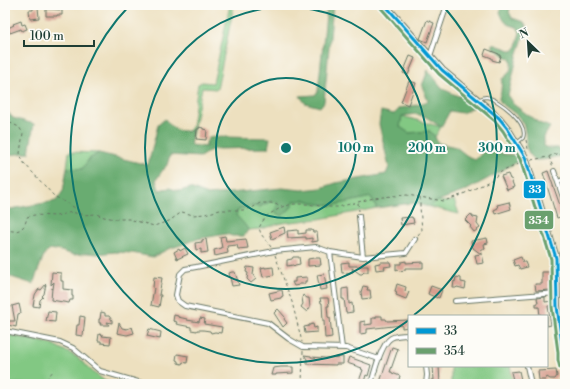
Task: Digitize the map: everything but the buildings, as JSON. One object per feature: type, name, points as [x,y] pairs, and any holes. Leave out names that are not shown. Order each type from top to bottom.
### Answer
[{"type":"main road","points":[[385,5],[429,56],[451,78],[498,118],[507,128],[527,161],[555,253],[557,266],[557,306],[564,346],[563,360],[565,367]]},
{"type":"street","points":[[429,56],[447,5]]},
{"type":"street","points":[[554,171],[565,203]]},
{"type":"street","points":[[558,182],[565,179]]},
{"type":"street","points":[[360,216],[363,257]]},
{"type":"street","points":[[379,359],[346,348],[303,348],[289,340],[268,323],[185,306],[178,301],[176,295],[180,274],[185,269],[274,251],[316,247],[330,252],[363,257],[406,253],[415,239]]},
{"type":"street","points":[[330,252],[342,348]]},
{"type":"street","points":[[455,301],[557,293]]},
{"type":"street","points":[[5,331],[60,342],[73,348],[100,371],[145,384]]},
{"type":"street","points":[[371,384],[385,343],[395,336],[408,335]]},
{"type":"street","points":[[426,367],[426,384]]},
{"type":"street","points":[[527,367],[530,384]]},
{"type":"lane","points":[[478,100],[485,97],[511,111],[520,122],[524,132],[523,138],[516,143]]},
{"type":"path","points":[[5,119],[6,121],[19,127],[23,133],[20,153],[23,162],[54,196],[77,209],[82,215]]},
{"type":"path","points":[[523,153],[528,149],[524,136]]},
{"type":"path","points":[[449,200],[482,185],[510,167],[555,154],[565,155]]},
{"type":"path","points":[[548,157],[554,171]]},
{"type":"path","points":[[415,239],[422,230],[420,197]]},
{"type":"path","points":[[358,202],[360,216]]},
{"type":"path","points":[[5,229],[9,231],[17,231],[22,229],[26,223],[27,217],[34,215],[56,216],[72,212],[82,215],[96,214],[116,219],[129,219],[154,226],[169,221],[182,212],[193,215],[205,214],[220,210],[243,210],[252,208],[260,203],[271,203],[283,206]]},
{"type":"path","points":[[43,384],[53,371]]},
{"type":"green space","points":[[230,5],[234,5],[217,89],[202,88],[193,131],[188,131],[192,127],[198,84],[202,82],[213,83]]},
{"type":"green space","points":[[327,5],[333,5],[324,102],[320,107],[305,103],[300,96],[315,95],[318,91]]},
{"type":"green space","points":[[503,5],[511,5],[509,12],[512,18],[524,22],[527,27],[518,53],[508,96],[513,104],[539,123],[550,127],[544,137],[544,146],[549,148],[558,148],[565,152],[564,157],[535,160],[530,155],[526,147],[524,126],[518,116],[501,103],[499,98],[502,79],[510,71],[511,60],[493,48],[493,44],[513,51],[517,46],[520,32],[517,27],[504,21],[500,12]]},
{"type":"green space","points":[[428,70],[443,89],[458,96],[468,96],[474,107],[462,113],[450,111],[441,127],[426,117],[416,114],[402,116],[400,127],[409,133],[430,131],[438,143],[456,147],[475,160],[485,150],[493,147],[503,154],[516,155],[520,161],[465,191],[435,202],[430,207],[411,203],[377,208],[371,197],[335,205],[319,204],[306,200],[294,201],[290,209],[282,216],[274,212],[278,203],[271,201],[259,207],[252,206],[239,209],[236,215],[248,230],[244,236],[232,236],[226,234],[197,239],[168,249],[153,257],[132,253],[115,252],[74,255],[50,249],[44,255],[33,284],[5,275],[5,210],[56,201],[63,191],[67,168],[82,169],[89,159],[99,153],[148,165],[158,125],[165,119],[174,129],[193,131],[190,145],[206,147],[206,142],[210,137],[270,138],[268,148],[214,149],[200,157],[170,155],[167,165],[156,180],[159,190],[169,188],[180,191],[190,188],[208,195],[282,188],[302,190],[321,188],[336,183],[386,174],[389,167],[379,124],[381,111],[394,114],[400,108],[417,105],[428,101],[422,86]]},
{"type":"green space","points":[[5,109],[13,118],[34,124],[29,153],[5,155]]},
{"type":"green space","points":[[402,116],[441,127],[435,137],[430,131],[409,133],[400,127]]},
{"type":"green space","points":[[69,152],[99,153],[89,159],[82,169],[67,168]]},
{"type":"green space","points":[[371,197],[377,208],[319,219],[282,223],[260,229],[248,230],[235,214],[239,209],[252,206],[260,207],[271,201],[290,209],[294,201],[306,200],[319,204],[335,205]]},
{"type":"green space","points":[[454,200],[459,214],[430,207],[438,201],[447,202]]},
{"type":"green space","points":[[5,334],[52,344],[77,357],[105,381],[119,384],[5,384]]},
{"type":"green space","points":[[451,367],[510,367],[514,384],[451,384]]},
{"type":"transit line","name":"33","points":[[385,5],[442,70],[499,118],[525,157],[556,258],[557,306],[565,367]]},
{"type":"transit line","name":"354","points":[[381,8],[439,74],[495,121],[520,159],[551,259],[552,307],[560,368]]}]
